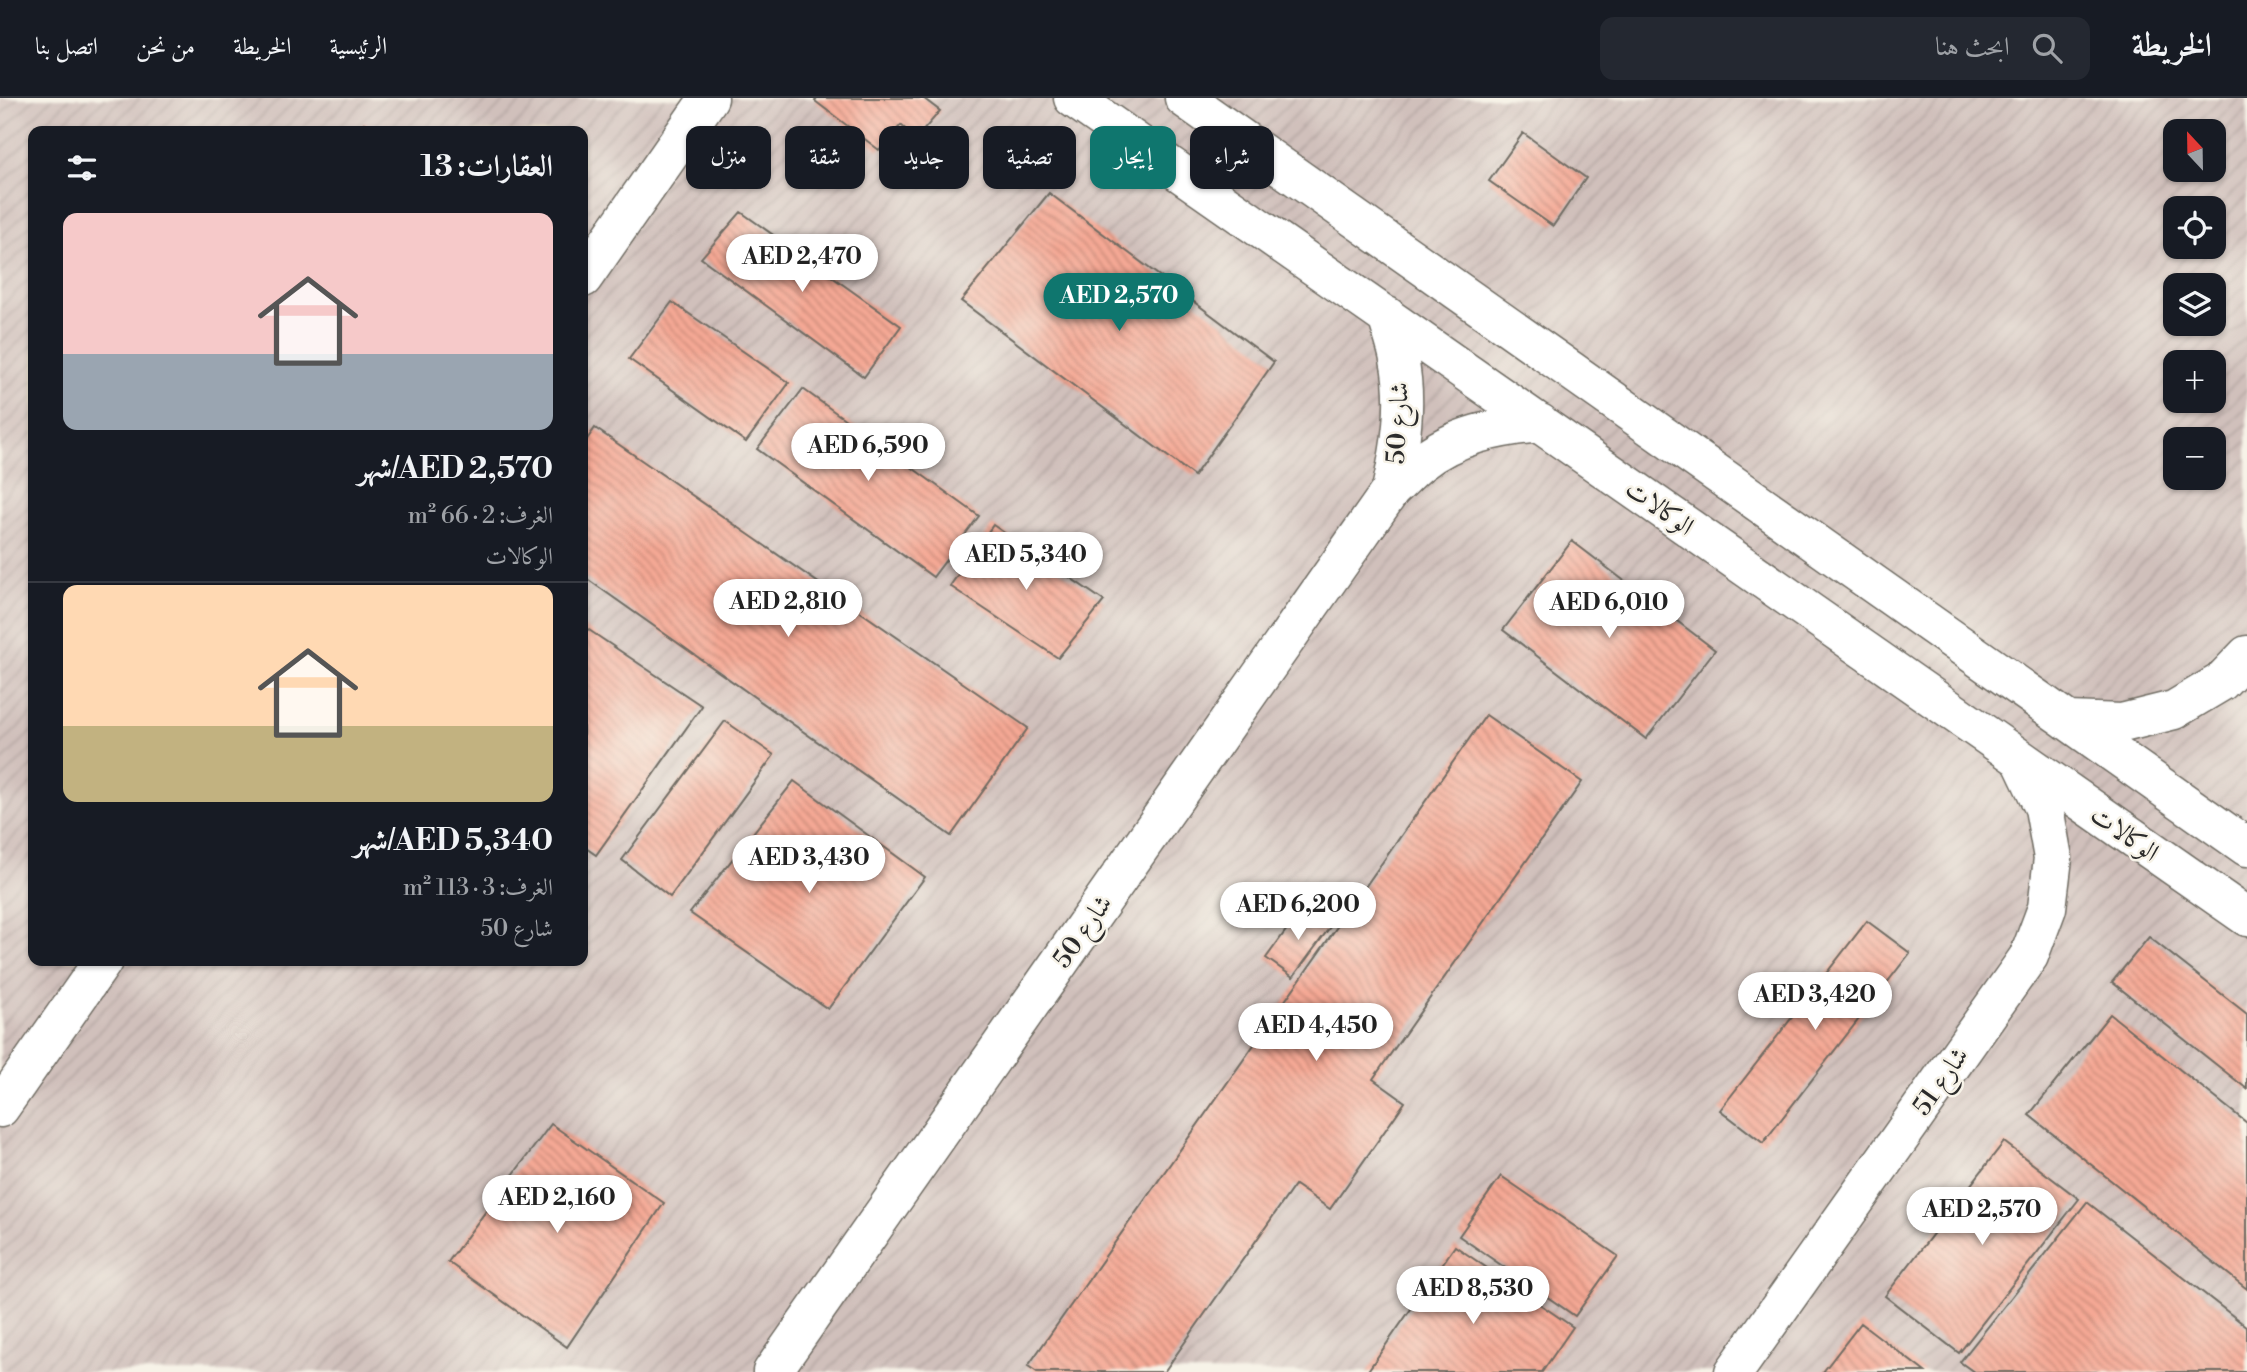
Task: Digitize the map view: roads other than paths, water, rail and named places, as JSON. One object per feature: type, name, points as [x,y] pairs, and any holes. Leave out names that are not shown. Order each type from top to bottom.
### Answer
[{"type":"street","points":[[588,271],[709,98]]},
{"type":"street","name":"الوكالات","points":[[1073,98],[2247,917]]},
{"type":"street","points":[[1184,98],[2247,847]]},
{"type":"street","name":"شارع 50","points":[[1387,316],[1399,358],[1404,402],[1401,446],[1391,490]]},
{"type":"street","name":"شارع 50","points":[[772,1372],[1391,490],[1422,461],[1458,440],[1498,427],[1540,423]]},
{"type":"street","points":[[2068,721],[2122,723],[2175,710],[2221,682],[2247,655]]},
{"type":"street","name":"شارع 51","points":[[1734,1372],[2029,956],[2047,908],[2053,858],[2044,807],[2022,762]]},
{"type":"street","points":[[0,1108],[99,966]]}]
